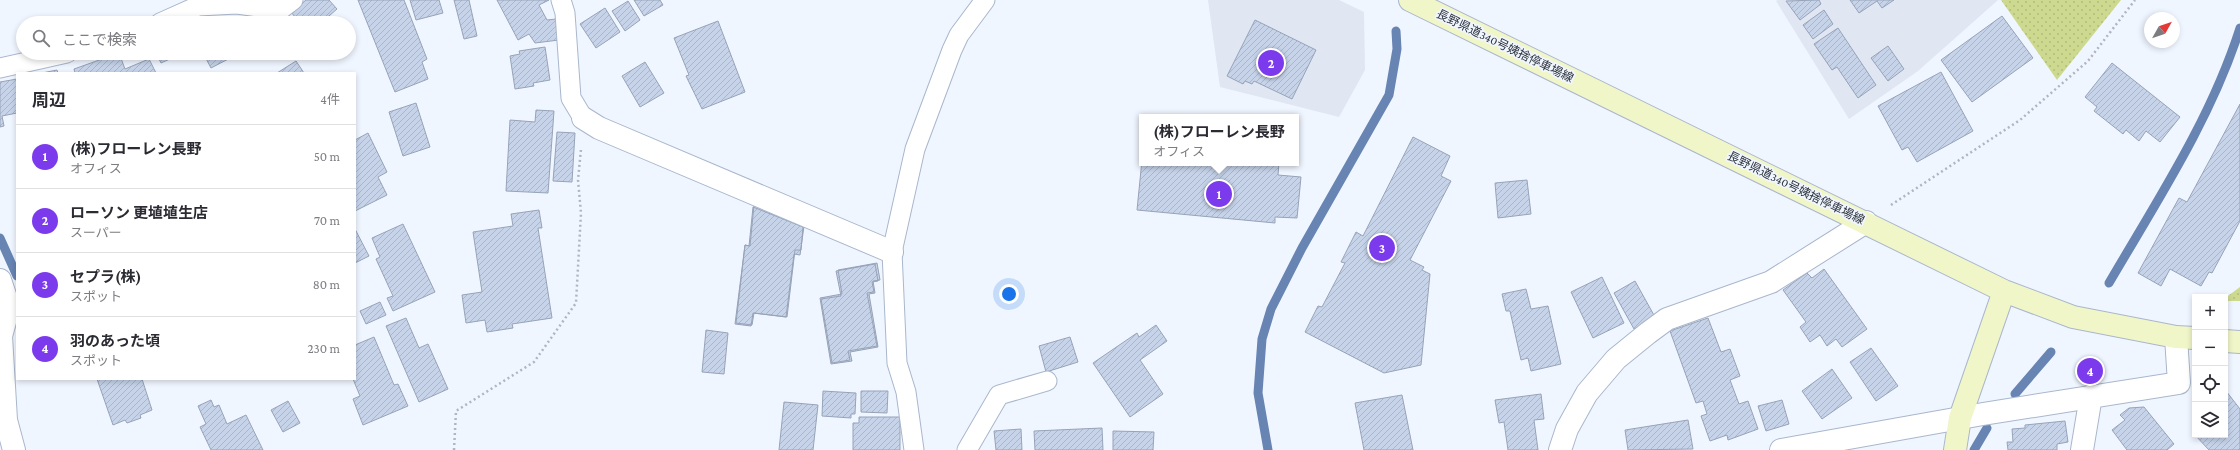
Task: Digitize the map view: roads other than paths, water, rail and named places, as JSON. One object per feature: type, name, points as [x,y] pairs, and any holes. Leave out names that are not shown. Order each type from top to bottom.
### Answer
[{"type":"main road","name":"長野県道340号姨捨停車場線","points":[[1413,1],[2004,291],[2073,317],[2185,338]]},
{"type":"main road","points":[[1955,450],[1960,418],[2004,291]]},
{"type":"main road","points":[[2228,341],[2240,342]]},
{"type":"street","points":[[584,118],[599,128],[892,252]]},
{"type":"street","points":[[1560,450],[1568,428],[1587,393],[1616,359],[1648,333],[1667,319],[1771,282],[1866,222]]},
{"type":"street","points":[[0,280],[9,307],[1,336],[6,420],[14,450]]},
{"type":"street","points":[[1781,450],[1935,424],[1960,418],[2179,383],[2185,338]]},
{"type":"street","points":[[2082,450],[2091,396]]},
{"type":"lane","points":[[176,16],[198,6],[237,4],[280,10],[293,0]]},
{"type":"lane","points":[[561,0],[565,13],[571,98],[584,118]]},
{"type":"lane","points":[[914,450],[906,392],[897,363],[892,252],[915,149],[952,50],[960,35],[985,0]]},
{"type":"lane","points":[[0,68],[36,60]]},
{"type":"lane","points":[[967,450],[999,395],[1047,381]]},
{"type":"waterway","points":[[2109,283],[2182,159],[2214,95],[2240,28]]},
{"type":"waterway","points":[[1268,450],[1258,393],[1262,339],[1271,309],[1302,248],[1389,95],[1397,49],[1396,31]]},
{"type":"waterway","points":[[0,238],[16,274]]},
{"type":"waterway","points":[[2015,394],[2051,352]]},
{"type":"waterway","points":[[1974,450],[1987,428]]},
{"type":"place","name":"ローソン 更埴埴生店","points":[[1271,63]]},
{"type":"place","name":"(株)フローレン長野","points":[[1219,194]]},
{"type":"place","name":"セプラ(株)","points":[[1382,248]]},
{"type":"place","name":"羽のあった頃","points":[[2090,371]]}]
